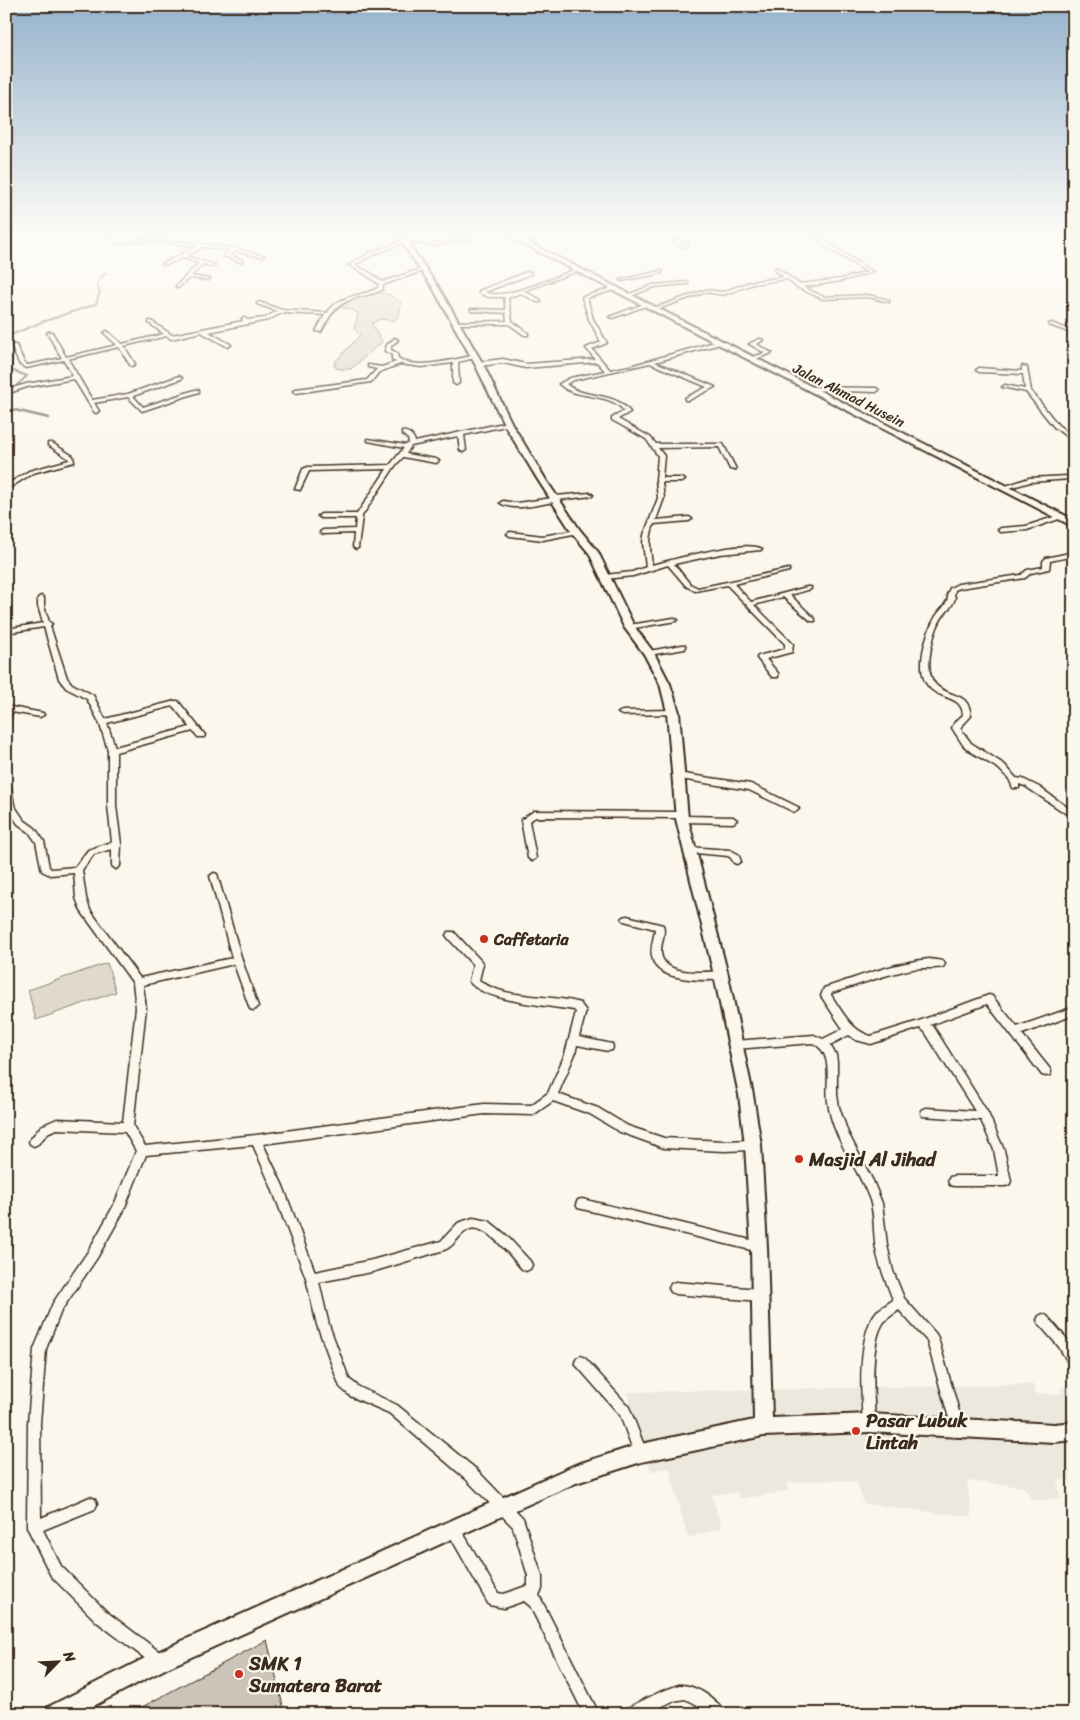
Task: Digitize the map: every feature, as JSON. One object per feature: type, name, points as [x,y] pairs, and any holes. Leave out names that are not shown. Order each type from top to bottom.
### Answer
[{"type":"street","points":[[151,322],[166,335],[173,338],[197,330],[266,319],[275,314]]},
{"type":"street","points":[[319,331],[327,314]]},
{"type":"street","points":[[450,314],[478,361],[508,424],[576,532],[593,552],[629,628],[649,652],[665,684],[673,712],[676,776],[688,850],[721,975],[746,1095],[753,1145],[759,1247],[763,1427]]},
{"type":"street","points":[[508,314],[510,322]]},
{"type":"street","points":[[590,314],[604,341],[603,344],[589,348],[608,371]]},
{"type":"street","points":[[611,317],[621,314]]},
{"type":"street","name":"Jalan Ahmad Husein","points":[[663,314],[1069,520]]},
{"type":"street","points":[[455,323],[510,322],[526,334]]},
{"type":"street","points":[[1051,324],[1074,333]]},
{"type":"street","points":[[205,330],[228,346]]},
{"type":"street","points":[[50,333],[96,411]]},
{"type":"street","points":[[107,333],[122,347],[132,364]]},
{"type":"street","points":[[14,346],[24,366],[122,347],[166,335]]},
{"type":"street","points":[[395,340],[387,349],[396,355],[395,359],[399,363],[410,366],[455,360],[503,361],[518,366],[526,366],[598,360]]},
{"type":"street","points":[[751,359],[769,352],[752,344],[761,340]]},
{"type":"street","points":[[649,568],[646,543],[661,498],[659,480],[661,456],[656,446],[644,435],[614,418],[628,410],[601,397],[562,386],[572,379],[651,362],[718,343]]},
{"type":"street","points":[[455,360],[456,383]]},
{"type":"street","points":[[651,362],[712,387],[687,399]]},
{"type":"street","points":[[296,391],[369,381],[377,371],[399,363]]},
{"type":"street","points":[[370,366],[383,369]]},
{"type":"street","points":[[979,370],[1024,370],[1028,390],[1051,420],[1074,440]]},
{"type":"street","points":[[6,392],[26,386],[75,377]]},
{"type":"street","points":[[90,402],[129,395],[179,378]]},
{"type":"street","points":[[1005,387],[1028,390]]},
{"type":"street","points":[[810,389],[876,390]]},
{"type":"street","points":[[129,395],[142,409],[197,391]]},
{"type":"street","points":[[370,440],[410,445],[508,424]]},
{"type":"street","points":[[356,548],[359,516],[391,467],[410,445],[411,438],[404,433]]},
{"type":"street","points":[[461,433],[463,450]]},
{"type":"street","points":[[6,488],[31,472],[72,461],[71,457],[50,444]]},
{"type":"street","points":[[656,446],[721,445],[733,469]]},
{"type":"street","points":[[403,455],[436,461]]},
{"type":"street","points":[[298,489],[308,469],[391,467]]},
{"type":"street","points":[[1004,488],[1029,480],[1068,478]]},
{"type":"street","points":[[659,480],[682,480]]},
{"type":"street","points":[[503,503],[517,506],[590,495]]},
{"type":"street","points":[[322,516],[359,516]]},
{"type":"street","points":[[652,522],[689,519]]},
{"type":"street","points":[[1001,530],[1026,528],[1069,520]]},
{"type":"street","points":[[323,532],[358,531]]},
{"type":"street","points":[[510,534],[543,538],[576,532]]},
{"type":"street","points":[[605,577],[633,574],[670,563],[750,548],[759,549]]},
{"type":"street","points":[[1074,554],[1048,559],[1046,561],[1047,568],[1028,571],[1023,577],[958,586],[952,590],[950,595],[952,598],[951,603],[945,606],[936,620],[929,642],[927,674],[930,684],[943,693],[960,699],[965,705],[967,716],[956,728],[966,744],[1005,769],[1015,783],[1018,780],[1028,785],[1074,816]]},
{"type":"street","points":[[670,563],[694,589],[702,590],[787,570]]},
{"type":"street","points":[[729,583],[789,644],[789,650],[761,658],[774,675]]},
{"type":"street","points":[[750,604],[809,588]]},
{"type":"street","points":[[785,595],[813,620]]},
{"type":"street","points":[[41,598],[41,606],[48,624],[63,679],[69,686],[90,697],[103,722],[112,750],[112,806],[117,844],[116,866]]},
{"type":"street","points":[[629,628],[674,620]]},
{"type":"street","points":[[6,631],[48,624]]},
{"type":"street","points":[[649,652],[682,647]]},
{"type":"street","points":[[103,722],[174,703],[177,704],[194,728],[201,734]]},
{"type":"street","points":[[6,722],[8,708],[40,715]]},
{"type":"street","points":[[622,713],[673,712]]},
{"type":"street","points":[[112,750],[194,728]]},
{"type":"street","points":[[676,776],[751,787],[795,809]]},
{"type":"street","points":[[6,782],[10,805],[21,822],[32,830],[40,841],[45,869],[50,872],[78,870]]},
{"type":"street","points":[[532,858],[525,820],[534,814],[733,820]]},
{"type":"street","points":[[117,844],[91,852],[78,870],[81,898],[86,911],[138,982],[141,1008],[128,1127],[142,1151]]},
{"type":"street","points":[[688,850],[730,853],[735,856],[737,861]]},
{"type":"street","points":[[214,876],[237,960],[253,1006]]},
{"type":"street","points":[[627,919],[660,927],[656,956],[660,965],[673,974],[721,975]]},
{"type":"street","points":[[142,1151],[256,1140],[484,1109],[533,1110],[552,1096],[575,1040],[582,1014],[577,1006],[498,993],[478,986],[474,981],[477,963],[451,935]]},
{"type":"street","points":[[138,982],[237,960]]},
{"type":"street","points":[[940,964],[932,963],[908,967],[827,991],[826,996],[850,1030],[860,1037],[871,1040],[989,999],[1046,1072]]},
{"type":"street","points":[[1015,1032],[1074,1012]]},
{"type":"street","points":[[921,1024],[928,1029],[984,1116],[999,1150],[1005,1181],[954,1181]]},
{"type":"street","points":[[824,1043],[850,1030]]},
{"type":"street","points":[[735,1045],[814,1039],[824,1043],[828,1048],[832,1060],[832,1096],[838,1119],[852,1155],[874,1196],[879,1212],[882,1252],[900,1302],[932,1338],[958,1429]]},
{"type":"street","points":[[575,1040],[608,1046]]},
{"type":"street","points":[[552,1096],[594,1111],[624,1129],[664,1143],[724,1146],[753,1145]]},
{"type":"street","points":[[926,1113],[984,1116]]},
{"type":"street","points":[[34,1141],[45,1129],[57,1124],[128,1127]]},
{"type":"street","points":[[256,1140],[277,1186],[312,1278],[323,1325],[342,1378],[349,1389],[386,1404],[393,1409],[471,1474],[518,1523],[535,1576],[535,1588],[531,1596]]},
{"type":"street","points":[[142,1151],[119,1208],[93,1254],[57,1307],[40,1349],[34,1423],[34,1528],[56,1571],[102,1617],[160,1661]]},
{"type":"street","points":[[582,1204],[759,1247]]},
{"type":"street","points":[[312,1278],[372,1266],[444,1245],[462,1227],[473,1223],[485,1225],[502,1239],[526,1265]]},
{"type":"street","points":[[674,1288],[760,1295]]},
{"type":"street","points":[[869,1423],[867,1375],[872,1341],[880,1318],[900,1302]]},
{"type":"street","points":[[1043,1320],[1063,1343],[1074,1362]]},
{"type":"street","points":[[581,1362],[625,1411],[642,1452]]},
{"type":"street","points":[[55,1714],[160,1661],[502,1506],[575,1474],[642,1452],[763,1427],[869,1423],[1054,1433],[1074,1431]]},
{"type":"street","points":[[34,1528],[90,1504]]},
{"type":"street","points":[[453,1529],[494,1600],[504,1601],[526,1593],[535,1601],[592,1714]]},
{"type":"street","points":[[630,1714],[673,1694],[685,1692],[698,1698],[718,1714]]},
{"type":"shaded area","points":[[358,314],[399,314],[393,321],[380,319],[372,324],[382,342],[351,369],[338,369],[334,366],[335,362],[360,335],[354,329]]},
{"type":"shaded area","points":[[107,963],[116,992],[36,1020],[28,990]]},
{"type":"shaded area","name":"Pasar Lubuk Lintah","points":[[1032,1384],[1036,1394],[1062,1394],[1061,1388],[1074,1387],[1074,1481],[1057,1480],[1061,1499],[1032,1500],[1024,1487],[967,1481],[972,1517],[864,1504],[857,1482],[832,1480],[787,1483],[788,1491],[740,1499],[737,1492],[712,1495],[722,1528],[688,1538],[669,1468],[651,1471],[627,1392]]},
{"type":"building","name":"SMK 1 Sumatera Barat","points":[[267,1640],[285,1714],[129,1714]]},
{"type":"waterway","points":[[6,337],[65,314]]},
{"type":"waterway","points":[[6,350],[12,358],[11,370],[27,376],[17,385]]},
{"type":"waterway","points":[[6,408],[49,418]]},
{"type":"place","name":"Caffetaria","points":[[484,939]]},
{"type":"place","name":"Masjid Al Jihad","points":[[799,1159]]},
{"type":"place","name":"Pasar Lubuk Lintah","points":[[856,1431]]},
{"type":"place","name":"SMK 1 Sumatera Barat","points":[[239,1674]]}]
